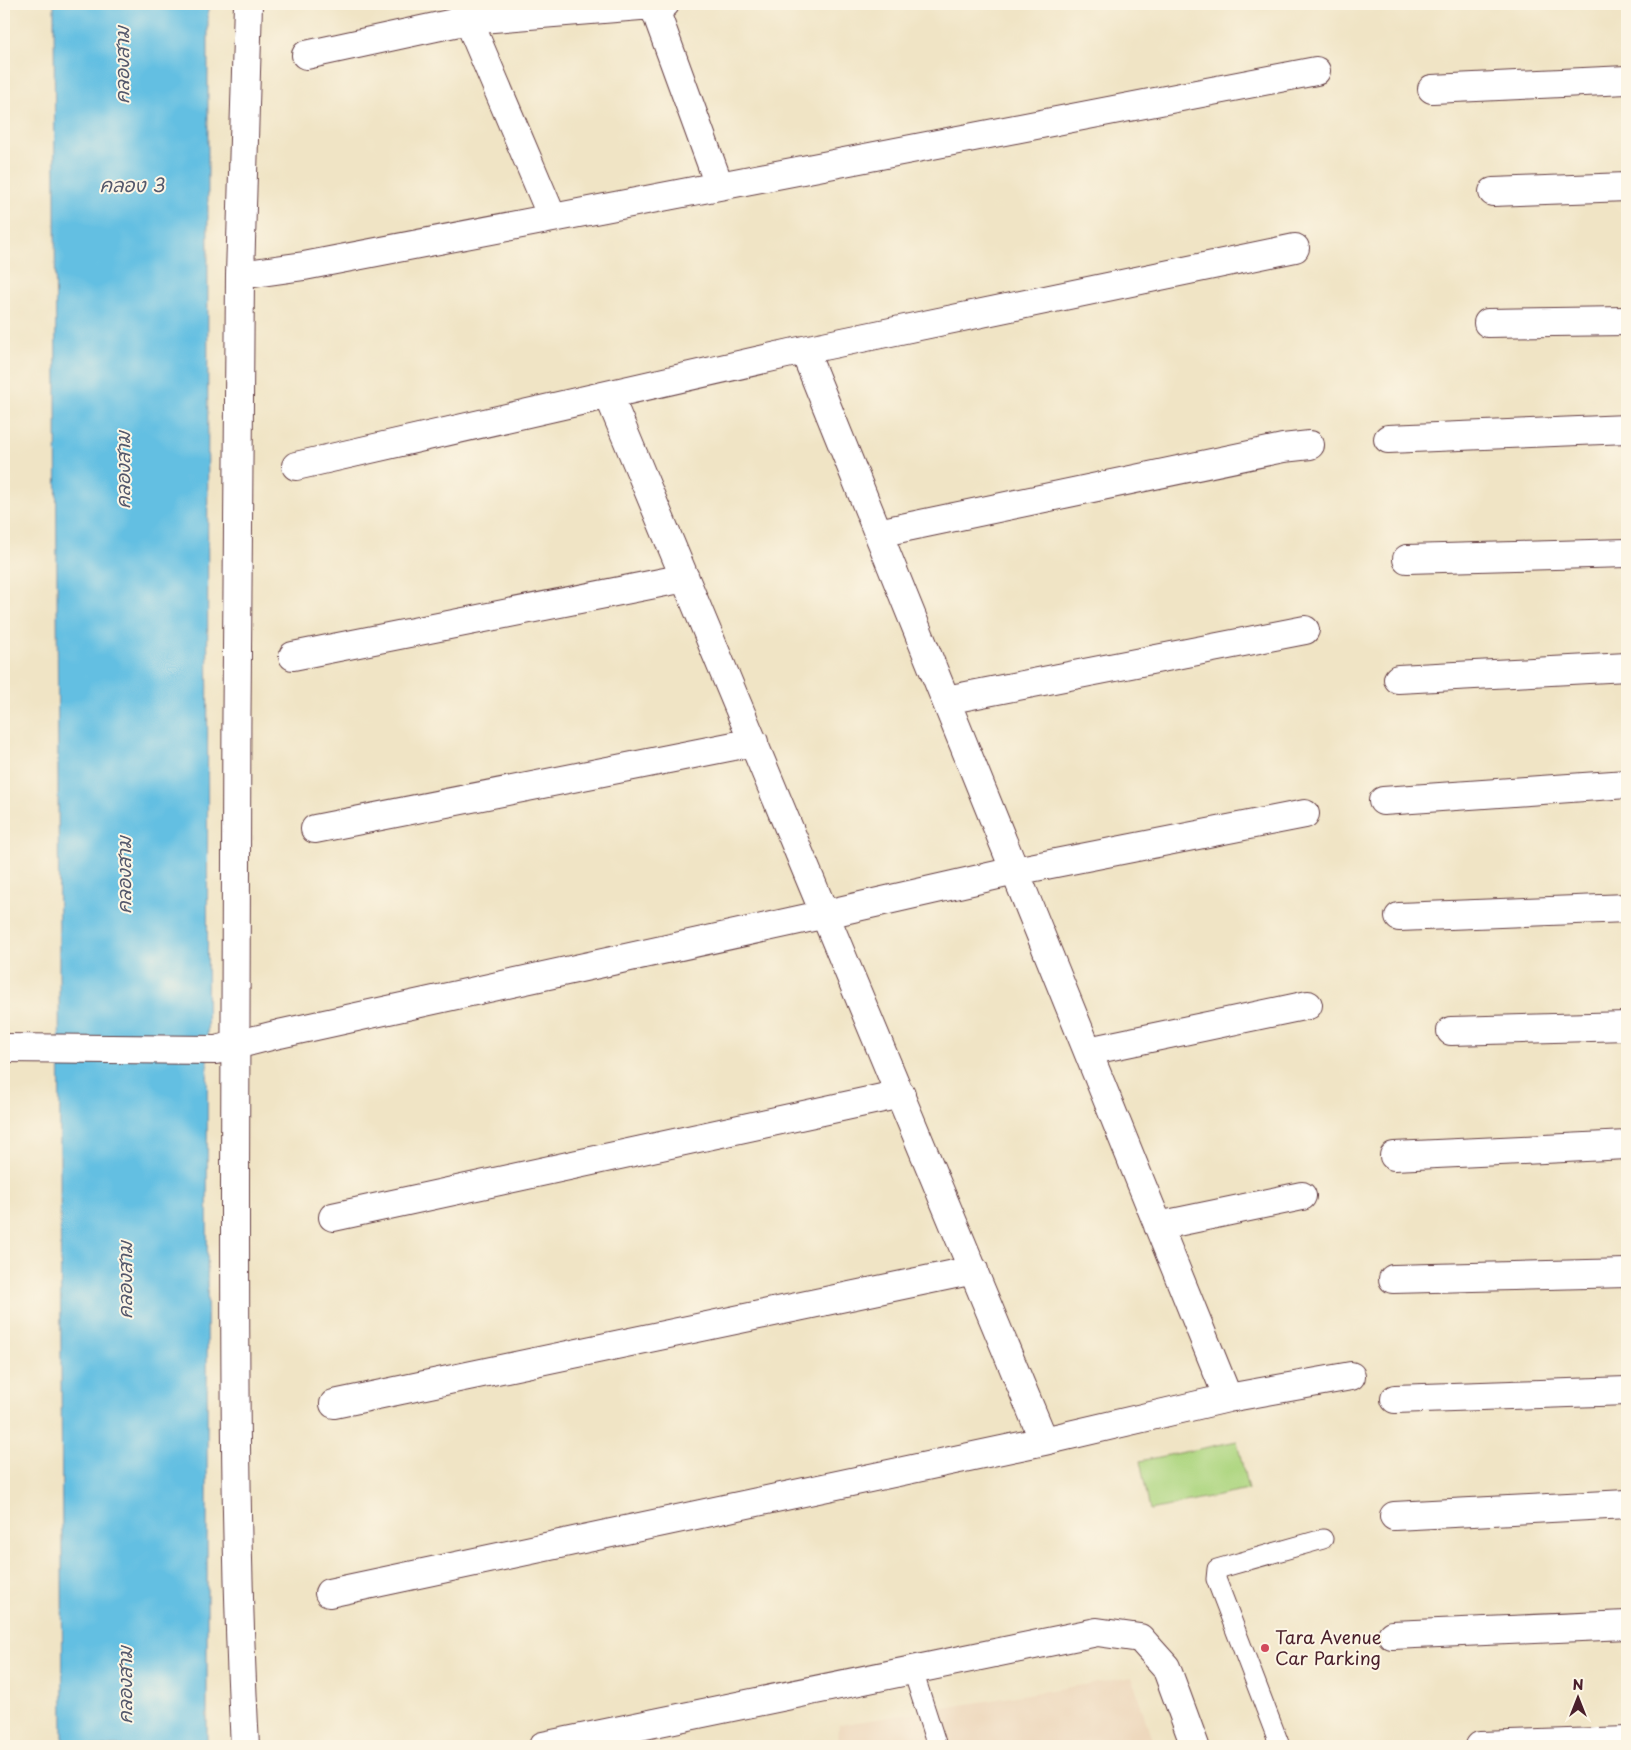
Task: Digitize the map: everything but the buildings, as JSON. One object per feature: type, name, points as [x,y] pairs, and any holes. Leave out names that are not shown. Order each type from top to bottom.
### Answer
[{"type":"street","points":[[245,1746],[239,1632],[235,1308],[225,1048],[240,276],[248,4]]},
{"type":"street","points":[[306,55],[464,12],[657,4],[719,185]]},
{"type":"street","points":[[464,12],[552,217]]},
{"type":"street","points":[[240,276],[304,266],[1316,71]]},
{"type":"street","points":[[1432,89],[1627,80]]},
{"type":"street","points":[[1493,192],[1627,187]]},
{"type":"street","points":[[296,466],[804,350],[1295,248]]},
{"type":"street","points":[[1488,323],[1627,322]]},
{"type":"street","points":[[804,350],[1228,1398]]},
{"type":"street","points":[[609,396],[1044,1441]]},
{"type":"street","points":[[1388,440],[1627,429]]},
{"type":"street","points":[[878,533],[1282,448],[1310,445]]},
{"type":"street","points":[[1407,559],[1627,553]]},
{"type":"street","points":[[293,656],[685,578]]},
{"type":"street","points":[[946,700],[1304,630]]},
{"type":"street","points":[[1398,680],[1627,667]]},
{"type":"street","points":[[315,829],[754,742]]},
{"type":"street","points":[[1383,800],[1627,784]]},
{"type":"street","points":[[13,1048],[225,1048],[278,1034],[1015,871],[1304,814]]},
{"type":"street","points":[[1399,917],[1627,908]]},
{"type":"street","points":[[1088,1051],[1308,1005]]},
{"type":"street","points":[[1451,1031],[1627,1026]]},
{"type":"street","points":[[333,1217],[901,1094]]},
{"type":"street","points":[[1394,1156],[1627,1146]]},
{"type":"street","points":[[1158,1226],[1302,1196]]},
{"type":"street","points":[[334,1404],[974,1270]]},
{"type":"street","points":[[1393,1279],[1627,1273]]},
{"type":"street","points":[[328,1593],[1044,1441],[1228,1398],[1351,1376]]},
{"type":"street","points":[[1395,1399],[1627,1390]]},
{"type":"street","points":[[1394,1516],[1627,1504]]},
{"type":"street","points":[[1392,1635],[1627,1625]]},
{"type":"street","points":[[543,1746],[1097,1632],[1140,1638],[1166,1667],[1195,1746]]},
{"type":"street","points":[[1480,1746],[1627,1741]]},
{"type":"lane","points":[[1280,1746],[1216,1579],[1218,1569],[1323,1539]]},
{"type":"lane","points":[[913,1671],[936,1746]]},
{"type":"shaded area","points":[[1132,1677],[1154,1746],[838,1746],[839,1725]]},
{"type":"green space","points":[[1237,1441],[1248,1490],[1150,1510],[1140,1461]]},
{"type":"water","name":"คลอง 3","points":[[54,4],[208,4],[207,1746],[63,1746]]},
{"type":"place","name":"Tara Avenue Car Parking","points":[[1265,1648]]},
{"type":"water label","name":"คลองสาม","points":[[122,65]]},
{"type":"water label","name":"คลองสาม","points":[[123,470]]},
{"type":"water label","name":"คลองสาม","points":[[124,875]]},
{"type":"water label","name":"คลองสาม","points":[[125,1280]]},
{"type":"water label","name":"คลองสาม","points":[[125,1685]]}]
